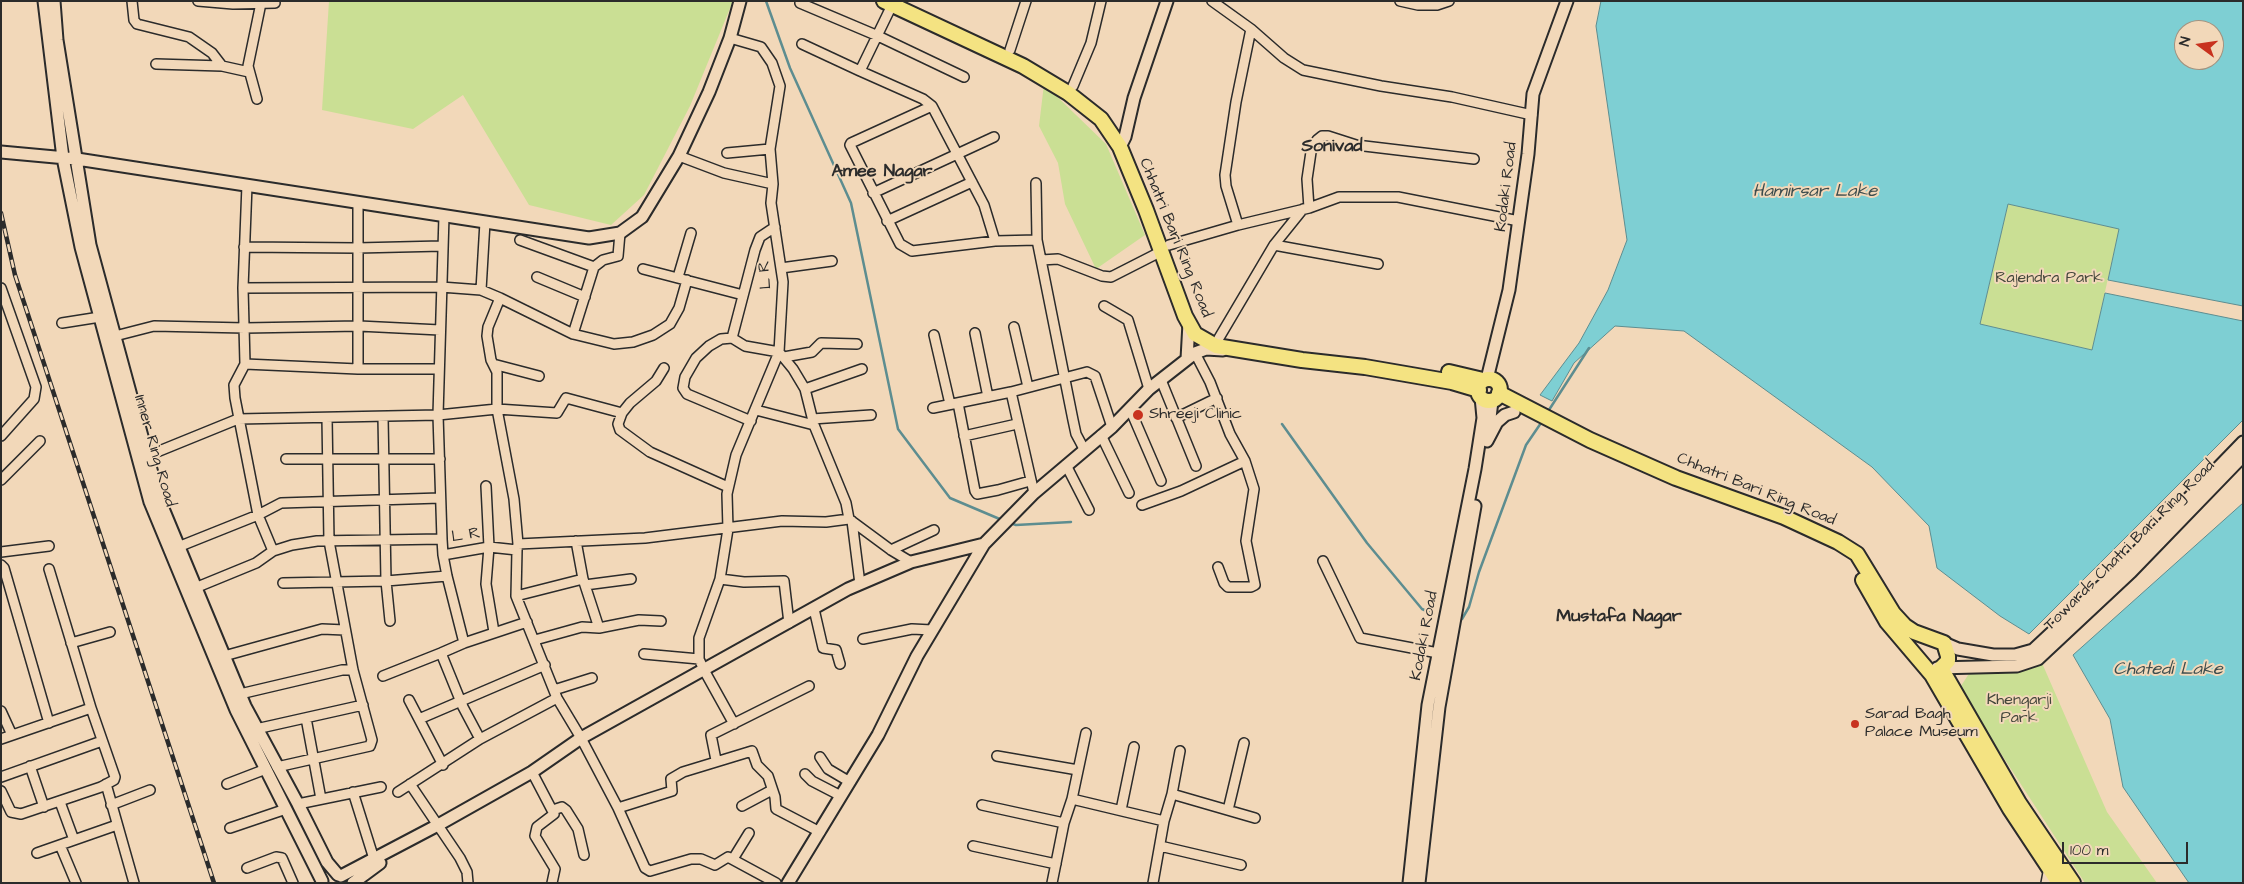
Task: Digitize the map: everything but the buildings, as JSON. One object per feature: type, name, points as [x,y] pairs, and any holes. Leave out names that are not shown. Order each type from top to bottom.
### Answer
[{"type":"main road","name":"Inner Ring Road","points":[[44,1],[63,158],[81,247],[150,502],[236,710],[271,768],[298,804],[327,862],[342,878]]},
{"type":"main road","name":"Inner Ring Road","points":[[54,1],[57,40],[90,245],[159,499],[256,729],[286,809],[322,882]]},
{"type":"main road","points":[[1,152],[77,159],[589,238],[620,233],[642,216],[679,156],[709,92],[730,38],[740,1]]},
{"type":"main road","points":[[1122,142],[1134,98],[1167,1]]},
{"type":"main road","name":"Kodaki Road","points":[[1407,880],[1428,705],[1509,290],[1528,154],[1533,94],[1568,1]]},
{"type":"main road","name":"Chhatri Bari Ring Road","points":[[893,2],[1010,50],[1073,86],[1108,113],[1122,142],[1165,248],[1202,328],[1219,338],[1303,351],[1367,358],[1455,373],[1590,440],[1676,478],[1784,517],[1838,542],[1857,554],[1894,613],[1905,626],[1914,632],[1944,643]]},
{"type":"main road","name":"Chhatri Bari Ring Road","points":[[893,2],[1023,66],[1068,93],[1101,119],[1122,142]]},
{"type":"main road","name":"Chhatri Bari Ring Road","points":[[1165,248],[1189,323],[1195,334],[1216,346],[1365,367],[1489,390],[1514,412],[1586,448],[1672,486],[1781,525],[1851,560],[1886,622],[1918,658],[1949,703],[2010,809],[2060,883]]},
{"type":"main road","points":[[1189,323],[1191,356]]},
{"type":"main road","points":[[788,883],[878,735],[916,656],[984,544],[1034,493],[1112,426],[1149,388],[1191,356],[1206,349],[1247,351]]},
{"type":"main road","name":"Kodaki Road","points":[[1419,883],[1438,707],[1487,441],[1489,390]]},
{"type":"main road","name":"Kodaki Road","points":[[1487,441],[1497,422],[1505,415],[1514,412]]},
{"type":"main road","points":[[1944,643],[1958,649],[1993,655],[2015,655],[2033,650],[2124,565],[2243,442]]},
{"type":"main road","name":"Towards Chatri Bari Ring Road","points":[[1918,658],[1931,667],[1941,668],[2017,666],[2038,659],[2131,572],[2243,456]]},
{"type":"main road","points":[[322,882],[328,876],[342,878],[435,827],[532,772],[581,738],[860,584],[911,562],[984,544]]},
{"type":"main road","points":[[1944,643],[1948,661],[1941,668],[2019,802],[2073,883]]},
{"type":"main road","points":[[353,883],[435,827]]},
{"type":"street","points":[[132,1],[134,20],[137,24],[189,37],[212,53],[222,66]]},
{"type":"street","points":[[198,1],[275,3]]},
{"type":"street","points":[[1010,50],[1026,1]]},
{"type":"street","points":[[1073,86],[1091,43],[1101,1]]},
{"type":"street","points":[[1212,1],[1251,29],[1284,58],[1303,70],[1380,86],[1452,97],[1532,114]]},
{"type":"street","points":[[1400,1],[1418,5],[1437,5],[1449,1]]},
{"type":"street","points":[[860,71],[893,2]]},
{"type":"street","points":[[256,98],[249,72],[249,56],[262,3]]},
{"type":"street","points":[[800,3],[878,36],[964,78]]},
{"type":"street","points":[[1238,225],[1226,186],[1225,175],[1236,102],[1251,29]]},
{"type":"street","name":"L R","points":[[730,38],[761,47],[772,63],[780,86],[770,148],[772,203],[783,282],[781,355],[736,455],[727,494],[728,529],[720,579],[699,638],[699,659],[734,724]]},
{"type":"street","points":[[802,44],[923,99],[932,106],[958,152],[984,205],[995,240]]},
{"type":"street","points":[[156,64],[222,66],[249,72]]},
{"type":"street","points":[[932,106],[851,143],[850,148],[874,193],[886,221],[900,244],[912,251],[995,240],[1037,240]]},
{"type":"street","points":[[1219,338],[1274,245],[1306,208],[1307,179],[1311,152],[1317,140],[1322,136],[1328,136],[1356,145],[1474,159]]},
{"type":"street","points":[[874,193],[958,152],[994,137]]},
{"type":"street","points":[[727,153],[770,148]]},
{"type":"street","points":[[679,156],[724,173],[772,184]]},
{"type":"street","points":[[886,221],[972,182]]},
{"type":"street","points":[[1036,183],[1037,240],[1076,434],[1084,449]]},
{"type":"street","points":[[247,185],[243,288],[245,364],[234,385],[238,419],[258,515],[273,551]]},
{"type":"street","points":[[1041,260],[1058,259],[1102,276],[1112,277],[1165,248],[1238,225],[1306,208],[1339,197],[1398,197],[1519,221]]},
{"type":"street","points":[[358,202],[358,369]]},
{"type":"street","points":[[442,539],[438,415],[444,216]]},
{"type":"street","points":[[480,290],[485,222]]},
{"type":"street","points":[[732,338],[760,237],[775,227]]},
{"type":"street","points":[[243,288],[357,289],[441,287],[480,290],[573,334],[614,344],[633,342],[653,335],[670,324],[679,308],[691,232]]},
{"type":"street","points":[[573,334],[594,267],[603,260],[618,256],[620,233]]},
{"type":"street","points":[[520,240],[594,267]]},
{"type":"street","points":[[1274,245],[1378,264]]},
{"type":"street","points":[[244,248],[442,246]]},
{"type":"street","points":[[781,268],[832,261]]},
{"type":"street","points":[[643,269],[744,296]]},
{"type":"street","points":[[537,277],[585,297]]},
{"type":"street","points":[[1,288],[36,387],[34,398],[1,436]]},
{"type":"street","points":[[500,298],[486,336],[493,364],[498,372],[497,409],[514,499],[517,547],[516,596],[556,694],[618,808],[633,845],[647,870],[663,868],[691,859],[701,859],[719,865],[725,858],[733,859],[776,883]]},
{"type":"street","points":[[1104,306],[1128,320],[1149,388]]},
{"type":"street","points":[[62,323],[100,317]]},
{"type":"street","points":[[114,336],[154,326],[244,328],[359,326],[440,330]]},
{"type":"street","points":[[1014,327],[1028,387]]},
{"type":"street","points":[[975,333],[988,397]]},
{"type":"street","points":[[934,336],[964,436],[977,494],[1030,481]]},
{"type":"street","points":[[751,421],[687,394],[683,388],[685,377],[696,358],[721,338],[732,338],[745,346],[781,355],[812,352],[821,343],[857,344]]},
{"type":"street","points":[[781,355],[805,389],[813,422],[846,503],[851,520],[860,584]]},
{"type":"street","points":[[1191,356],[1217,398],[1230,434],[1245,461],[1254,489],[1246,541],[1255,585],[1251,587],[1228,587],[1224,583],[1218,567]]},
{"type":"street","points":[[245,364],[358,369],[439,369]]},
{"type":"street","points":[[493,364],[539,376]]},
{"type":"street","points":[[664,368],[656,381],[630,403],[622,414],[618,424],[620,430],[650,452],[728,487]]},
{"type":"street","points":[[805,389],[862,369]]},
{"type":"street","points":[[933,408],[1010,392],[1087,372],[1095,376],[1112,426]]},
{"type":"street","points":[[1160,380],[1196,466]]},
{"type":"street","points":[[1010,392],[1034,493]]},
{"type":"street","points":[[147,456],[238,419],[438,415],[497,409],[557,414],[566,398],[622,414]]},
{"type":"street","points":[[1176,418],[1217,398]]},
{"type":"street","points":[[1130,409],[1161,481]]},
{"type":"street","points":[[756,410],[813,422],[871,416]]},
{"type":"street","points":[[383,417],[386,581],[390,621]]},
{"type":"street","points":[[227,784],[271,768],[313,757],[370,746],[372,740],[344,630],[338,582],[330,541],[327,418]]},
{"type":"street","points":[[964,436],[1017,424]]},
{"type":"street","points":[[1101,435],[1128,493]]},
{"type":"street","points":[[1,480],[40,441]]},
{"type":"street","points":[[286,459],[440,459]]},
{"type":"street","points":[[1142,505],[1181,491],[1245,461]]},
{"type":"street","points":[[1066,465],[1090,510]]},
{"type":"street","points":[[486,486],[489,547],[486,584],[494,632]]},
{"type":"street","points":[[178,547],[258,515],[281,503],[440,498]]},
{"type":"street","points":[[851,520],[891,550],[911,562]]},
{"type":"street","name":"L R","points":[[196,588],[256,563],[273,551],[292,545],[330,541],[442,539],[444,555],[489,547],[517,547],[576,541],[645,538],[782,521],[826,522],[851,520]]},
{"type":"street","points":[[891,550],[934,530]]},
{"type":"street","points":[[576,541],[584,582],[599,628]]},
{"type":"street","points":[[1,552],[49,546]]},
{"type":"street","points":[[444,555],[447,576],[464,643]]},
{"type":"street","points":[[1323,561],[1360,638],[1438,654]]},
{"type":"street","points":[[2,564],[49,723]]},
{"type":"street","points":[[1,791],[7,806],[16,814],[60,802],[106,784],[114,780],[115,777],[91,708],[49,569]]},
{"type":"street","points":[[283,583],[386,581],[447,576]]},
{"type":"street","points":[[516,596],[584,582],[631,578]]},
{"type":"street","points":[[720,579],[744,582],[784,581],[789,622]]},
{"type":"street","points":[[814,609],[823,648],[836,650],[840,664]]},
{"type":"street","points":[[535,640],[571,629],[599,628],[638,620],[661,621]]},
{"type":"street","points":[[383,676],[464,643],[527,622]]},
{"type":"street","points":[[224,656],[322,629],[344,630]]},
{"type":"street","points":[[863,640],[912,629],[932,630]]},
{"type":"street","points":[[71,643],[110,632]]},
{"type":"street","points":[[442,653],[460,700],[480,739]]},
{"type":"street","points":[[644,654],[699,659]]},
{"type":"street","points":[[419,719],[544,665]]},
{"type":"street","points":[[240,694],[342,670],[353,670]]},
{"type":"street","points":[[398,792],[480,739],[556,694],[592,678]]},
{"type":"street","points":[[716,760],[711,735],[809,686]]},
{"type":"street","points":[[409,700],[443,764]]},
{"type":"street","points":[[256,729],[362,705]]},
{"type":"street","points":[[1,738],[91,708]]},
{"type":"street","points":[[1,711],[12,735]]},
{"type":"street","points":[[306,718],[321,799]]},
{"type":"street","points":[[1052,883],[1064,823],[1072,799],[1086,733]]},
{"type":"street","points":[[1,776],[102,741]]},
{"type":"street","points":[[1228,810],[1244,743]]},
{"type":"street","points":[[1121,810],[1134,747]]},
{"type":"street","points":[[618,808],[672,790],[671,779],[683,772],[716,760],[752,751],[757,765],[768,776],[776,809],[820,832]]},
{"type":"street","points":[[1153,883],[1164,821],[1172,794],[1180,751]]},
{"type":"street","points":[[997,756],[1078,770]]},
{"type":"street","points":[[820,757],[828,769],[850,782]]},
{"type":"street","points":[[30,766],[44,807]]},
{"type":"street","points":[[532,772],[554,814],[537,827],[535,836],[556,869],[552,883]]},
{"type":"street","points":[[805,774],[812,782],[841,796]]},
{"type":"street","points":[[106,784],[134,883]]},
{"type":"street","points":[[410,784],[435,827],[460,858],[467,872],[468,883]]},
{"type":"street","points":[[298,804],[381,786]]},
{"type":"street","points":[[111,805],[150,790]]},
{"type":"street","points":[[742,806],[772,790]]},
{"type":"street","points":[[354,792],[374,859]]},
{"type":"street","points":[[1172,794],[1255,818]]},
{"type":"street","points":[[1072,799],[1164,821]]},
{"type":"street","points":[[60,802],[74,840]]},
{"type":"street","points":[[982,805],[1064,823]]},
{"type":"street","points":[[553,810],[562,807],[566,810],[578,828],[584,855]]},
{"type":"street","points":[[230,828],[286,809]]},
{"type":"street","points":[[37,853],[117,825]]},
{"type":"street","points":[[733,859],[749,833]]},
{"type":"street","points":[[60,845],[76,883]]},
{"type":"street","points":[[973,846],[1056,864]]},
{"type":"street","points":[[1160,846],[1241,865]]},
{"type":"street","points":[[247,868],[276,857],[282,858],[293,883]]},
{"type":"street","points":[[2046,883],[2049,867]]},
{"type":"green space","points":[[329,1],[733,1],[690,106],[644,195],[611,225],[529,205],[463,95],[413,129],[322,110]]},
{"type":"green space","points":[[1044,84],[1106,144],[1145,235],[1096,269],[1065,204],[1058,163],[1039,126]]},
{"type":"green space","name":"Rajendra Park","points":[[2008,204],[2119,229],[2092,350],[1980,324]]},
{"type":"green space","name":"Khengarji Park","points":[[2042,663],[2107,812],[2157,883],[2085,883],[1959,689],[1972,669]]},
{"type":"water","name":"Hamirsar Lake","points":[[1601,1],[2243,1],[2243,306],[2108,280],[2119,229],[2008,204],[1980,324],[2092,350],[2105,293],[2243,321],[2243,420],[2029,634],[2000,616],[1937,568],[1929,526],[1872,467],[1684,331],[1615,326],[1574,363],[1552,401],[1540,395],[1579,343],[1608,290],[1627,240],[1596,26]]},
{"type":"water","name":"Chatedi Lake","points":[[2243,503],[2243,883],[2189,883],[2123,787],[2110,719],[2073,655]]},
{"type":"waterway","points":[[766,1],[790,68],[851,203],[898,429],[950,498],[1002,520]]},
{"type":"waterway","points":[[1547,413],[1589,348]]},
{"type":"waterway","points":[[1462,619],[1469,607],[1479,572],[1526,445],[1543,420]]},
{"type":"waterway","points":[[1282,424],[1367,543],[1422,609],[1433,614]]},
{"type":"waterway","points":[[1010,523],[1016,525],[1071,522]]},
{"type":"railway","points":[[1,213],[15,275],[214,883]]},
{"type":"place","name":"Shreeji Clinic","points":[[1138,415]]},
{"type":"place","name":"Sarad Bagh Palace Museum","points":[[1855,724]]},
{"type":"district","name":"Sonivad","points":[[1332,147]]},
{"type":"district","name":"Amee Nagar","points":[[882,172]]},
{"type":"district","name":"Mustafa Nagar","points":[[1619,617]]}]
